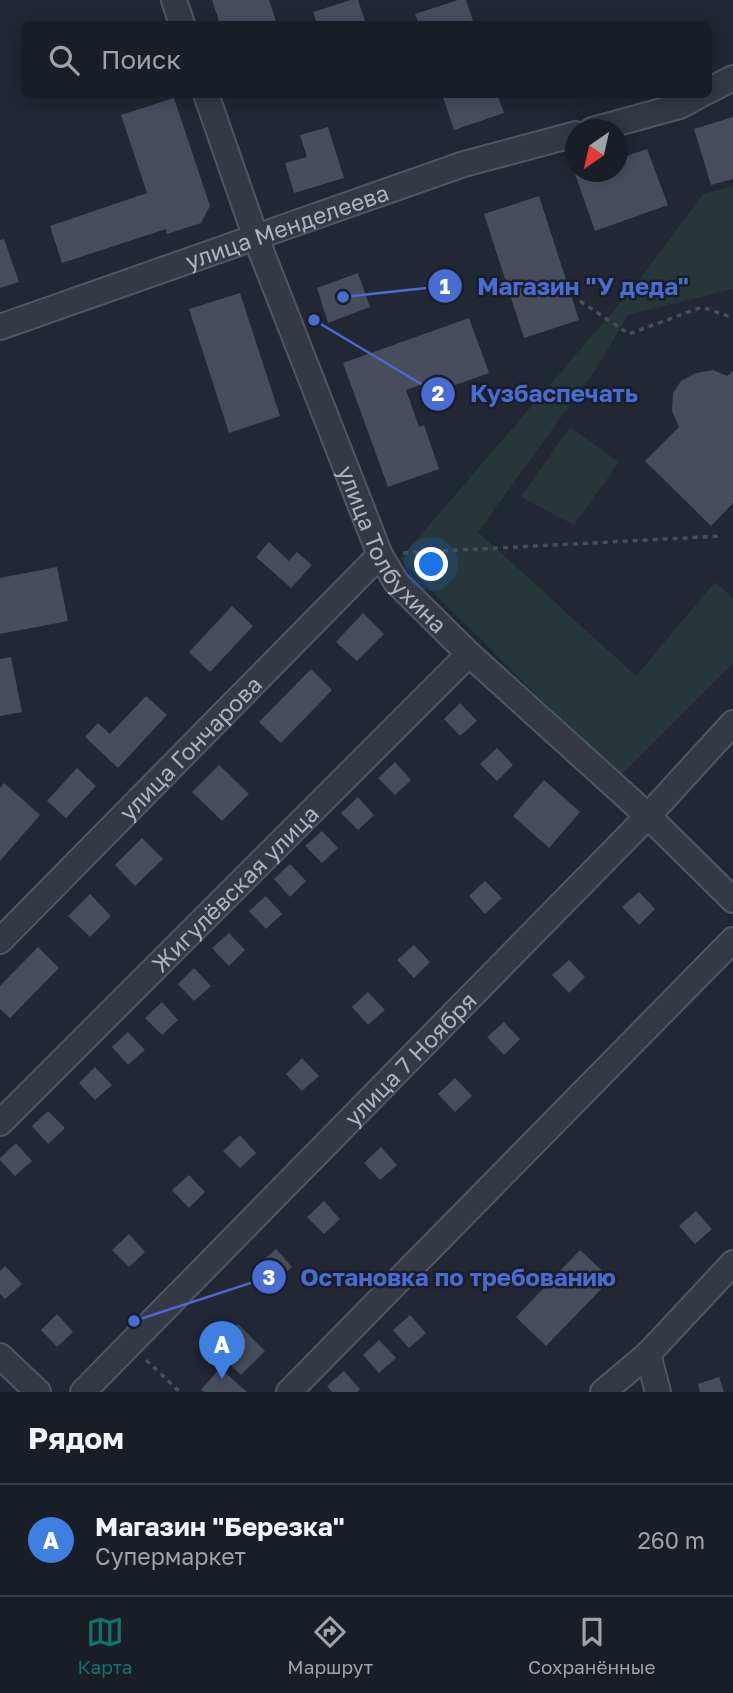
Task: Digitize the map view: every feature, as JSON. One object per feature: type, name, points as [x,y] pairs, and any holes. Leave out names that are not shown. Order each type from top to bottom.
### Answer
[{"type":"street","points":[[174,0],[181,21]]},
{"type":"street","points":[[712,89],[733,78]]},
{"type":"street","name":"улица Толбухина","points":[[207,98],[256,238],[380,555],[396,582],[470,654],[648,816],[733,901]]},
{"type":"street","points":[[628,120],[680,106],[695,98]]},
{"type":"street","name":"улица Менделеева","points":[[0,327],[464,164],[565,137]]},
{"type":"street","name":"улица Гончарова","points":[[0,941],[380,555]]},
{"type":"street","name":"Жигулёвская улица","points":[[0,1123],[470,654]]},
{"type":"street","name":"улица 7 Ноября","points":[[83,1392],[648,816],[733,723]]},
{"type":"street","points":[[289,1392],[733,940]]},
{"type":"street","points":[[603,1392],[648,1354],[733,1263]]},
{"type":"street","points":[[648,1354],[658,1392]]},
{"type":"street","points":[[0,1356],[38,1392]]},
{"type":"path","points":[[580,301],[629,334],[702,307],[733,318]]},
{"type":"path","points":[[380,555],[723,536]]},
{"type":"path","points":[[130,1345],[180,1392]]},
{"type":"shaded area","points":[[733,186],[733,289],[628,315],[596,369],[478,532],[636,676],[715,582],[733,598],[733,663],[619,777],[400,559],[634,287],[703,194]]},
{"type":"shaded area","points":[[570,427],[619,462],[574,525],[521,497]]},
{"type":"building","points":[[212,0],[269,0],[276,21],[219,21]]},
{"type":"building","points":[[358,0],[365,21],[316,21],[313,12]]},
{"type":"building","points":[[458,0],[466,0],[473,21],[418,21],[415,14]]},
{"type":"building","points":[[174,98],[210,206],[201,223],[167,234],[166,229],[62,263],[50,226],[147,193],[121,115]]},
{"type":"building","points":[[443,98],[498,98],[504,113],[454,130]]},
{"type":"building","points":[[733,117],[733,179],[711,185],[694,129]]},
{"type":"building","points":[[328,127],[344,178],[294,193],[285,163],[307,157],[300,135]]},
{"type":"building","points":[[647,149],[668,205],[595,231],[578,182],[628,182],[628,156]]},
{"type":"building","points":[[539,196],[579,320],[524,338],[484,214]]},
{"type":"building","points":[[4,239],[19,282],[0,288],[0,240]]},
{"type":"building","points":[[358,273],[370,307],[328,323],[317,288]]},
{"type":"building","points":[[240,293],[280,416],[229,433],[189,309]]},
{"type":"building","points":[[469,318],[489,373],[444,389],[440,378],[406,390],[419,427],[424,425],[439,469],[388,487],[343,363]]},
{"type":"building","points":[[713,370],[727,376],[733,371],[733,503],[711,526],[645,461],[679,427],[672,411],[673,393],[681,381],[696,373]]},
{"type":"building","points":[[269,542],[289,561],[297,552],[312,565],[291,588],[256,557]]},
{"type":"building","points":[[57,567],[68,621],[0,634],[0,578]]},
{"type":"building","points":[[232,606],[253,626],[210,672],[189,652]]},
{"type":"building","points":[[363,613],[384,634],[357,661],[336,642]]},
{"type":"building","points":[[11,657],[22,712],[0,716],[0,659]]},
{"type":"building","points":[[311,669],[332,690],[281,743],[259,722]]},
{"type":"building","points":[[146,696],[167,715],[118,768],[85,737],[98,723],[110,734]]},
{"type":"building","points":[[460,703],[477,721],[460,736],[444,719]]},
{"type":"building","points":[[497,748],[513,765],[497,781],[480,764]]},
{"type":"building","points":[[395,762],[411,780],[395,795],[378,778]]},
{"type":"building","points":[[219,765],[249,794],[222,821],[192,792]]},
{"type":"building","points":[[77,768],[96,786],[66,818],[47,801]]},
{"type":"building","points":[[544,780],[580,812],[549,848],[513,816]]},
{"type":"building","points":[[4,783],[40,815],[0,861],[0,788]]},
{"type":"building","points":[[358,797],[374,815],[358,830],[341,813]]},
{"type":"building","points":[[322,831],[338,848],[322,863],[305,846]]},
{"type":"building","points":[[142,838],[163,859],[135,886],[115,865]]},
{"type":"building","points":[[290,864],[306,881],[290,897],[274,879]]},
{"type":"building","points":[[485,881],[502,898],[485,914],[469,896]]},
{"type":"building","points":[[639,892],[655,909],[639,925],[622,907]]},
{"type":"building","points":[[90,894],[111,916],[90,937],[68,916]]},
{"type":"building","points":[[266,896],[282,914],[266,929],[249,911]]},
{"type":"building","points":[[229,933],[245,950],[229,966],[212,948]]},
{"type":"building","points":[[414,945],[430,962],[414,978],[397,960]]},
{"type":"building","points":[[38,947],[59,968],[10,1018],[0,1009],[0,986]]},
{"type":"building","points":[[569,960],[585,977],[569,993],[552,975]]},
{"type":"building","points":[[194,968],[211,986],[194,1001],[178,984]]},
{"type":"building","points":[[368,992],[385,1010],[368,1025],[352,1007]]},
{"type":"building","points":[[162,1002],[178,1020],[162,1035],[145,1018]]},
{"type":"building","points":[[504,1022],[520,1039],[504,1055],[487,1037]]},
{"type":"building","points":[[128,1032],[145,1050],[128,1065],[112,1047]]},
{"type":"building","points":[[302,1058],[319,1076],[302,1091],[286,1074]]},
{"type":"building","points":[[95,1067],[112,1085],[95,1100],[79,1083]]},
{"type":"building","points":[[455,1078],[472,1096],[455,1112],[438,1094]]},
{"type":"building","points":[[48,1111],[65,1128],[48,1144],[32,1126]]},
{"type":"building","points":[[240,1135],[256,1153],[240,1168],[223,1151]]},
{"type":"building","points":[[16,1143],[32,1161],[15,1176],[0,1158]]},
{"type":"building","points":[[381,1147],[397,1165],[380,1180],[364,1163]]},
{"type":"building","points":[[189,1175],[205,1192],[189,1208],[172,1190]]},
{"type":"building","points":[[324,1201],[340,1219],[324,1234],[307,1217]]},
{"type":"building","points":[[696,1211],[712,1229],[695,1244],[679,1226]]},
{"type":"building","points":[[129,1234],[145,1252],[129,1267],[112,1250]]},
{"type":"building","points":[[276,1249],[292,1267],[275,1282],[259,1264]]},
{"type":"building","points":[[580,1250],[611,1279],[546,1346],[516,1317]]},
{"type":"building","points":[[5,1266],[22,1284],[5,1299],[0,1294],[0,1271]]},
{"type":"building","points":[[57,1314],[73,1332],[57,1347],[41,1330]]},
{"type":"building","points":[[410,1315],[426,1333],[409,1348],[393,1330]]},
{"type":"building","points":[[238,1324],[265,1351],[241,1375],[214,1349]]},
{"type":"building","points":[[379,1340],[396,1358],[379,1373],[363,1355]]},
{"type":"building","points":[[220,1368],[247,1392],[201,1390]]},
{"type":"building","points":[[344,1371],[360,1389],[357,1392],[332,1392],[327,1386]]},
{"type":"building","points":[[719,1377],[724,1392],[700,1392],[698,1384]]},
{"type":"place","name":"Магазин \"У деда\"","points":[[343,297]]},
{"type":"place","name":"Кузбаспечать","points":[[314,320]]},
{"type":"place","name":"Остановка по требованию","points":[[134,1321]]},
{"type":"place","name":"Магазин \"Березка\"","points":[[222,1379]]}]
